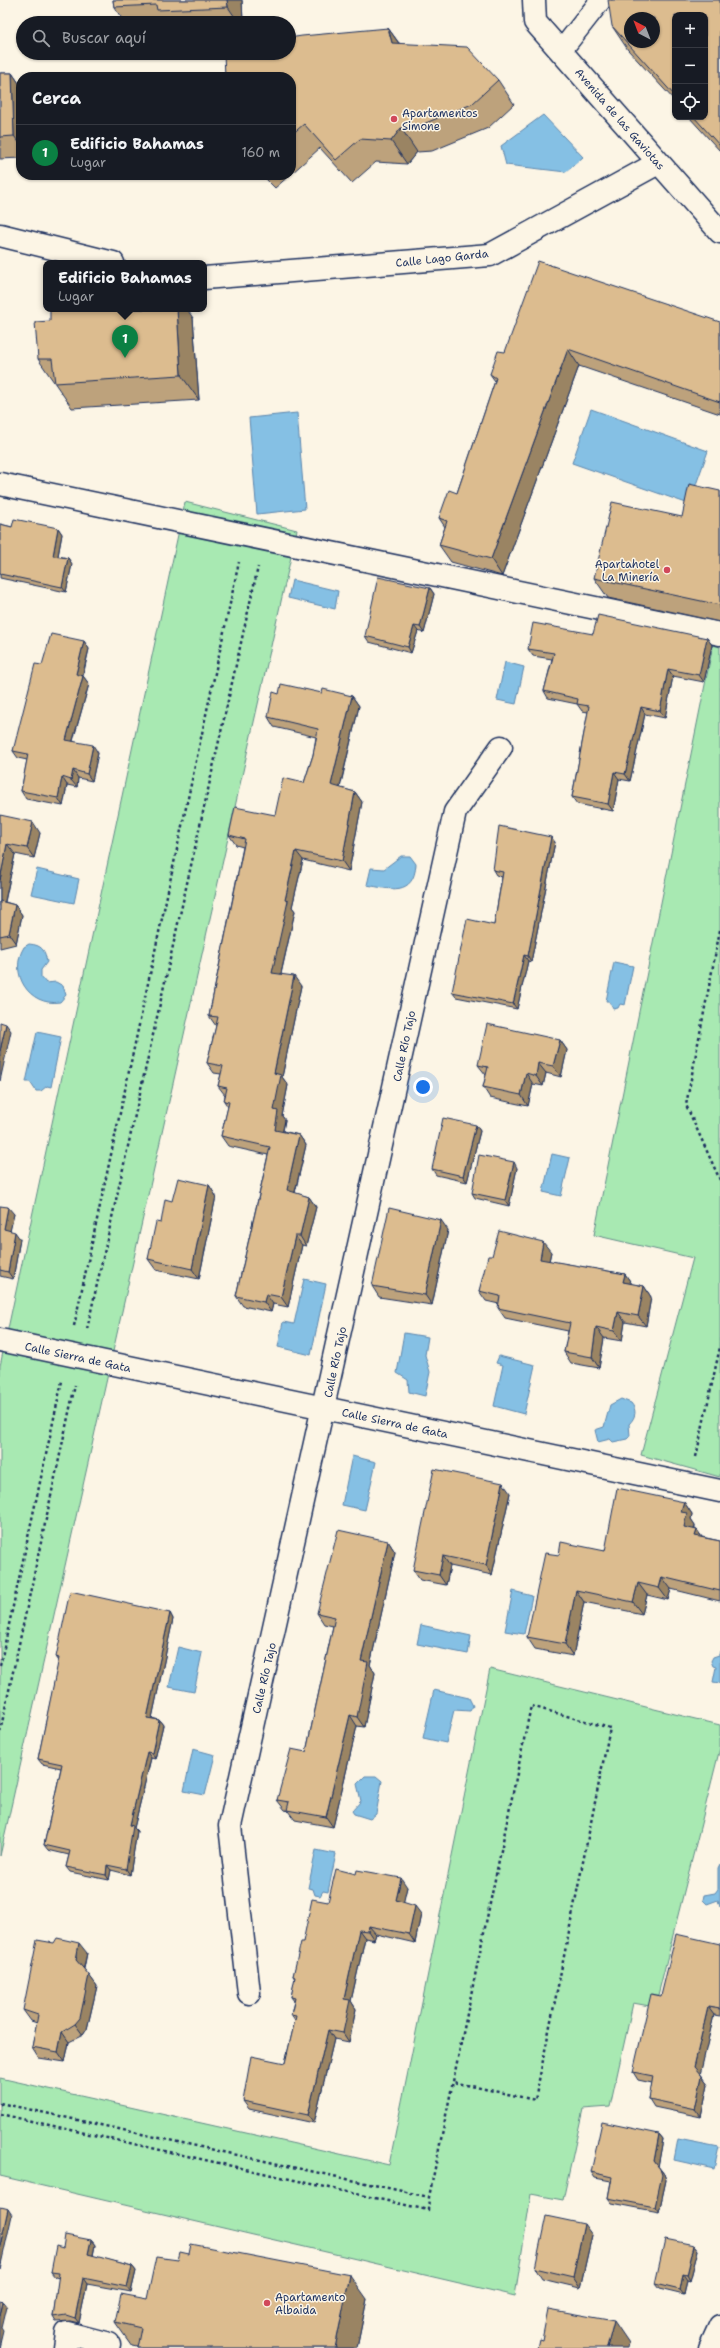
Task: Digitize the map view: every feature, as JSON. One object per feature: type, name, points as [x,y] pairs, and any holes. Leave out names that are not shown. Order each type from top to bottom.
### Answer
[{"type":"street","name":"Avenida de las Gaviotas","points":[[534,0],[535,22],[720,232]]},
{"type":"street","name":"Calle Lago Garda","points":[[207,278],[490,255],[658,163]]},
{"type":"street","points":[[0,235],[101,260]]},
{"type":"street","points":[[0,484],[720,634]]},
{"type":"street","name":"Calle Río Tajo","points":[[249,1993],[230,1826],[325,1409],[456,812],[502,747]]},
{"type":"street","name":"Calle Sierra de Gata","points":[[0,1340],[720,1491]]},
{"type":"street","points":[[710,2348],[720,2326]]},
{"type":"street","points":[[65,2348],[67,2333],[109,2344],[108,2348]]},
{"type":"lane","points":[[561,51],[601,0]]},
{"type":"path","points":[[0,1666],[74,1356],[255,536]]},
{"type":"path","points":[[0,1732],[74,1356],[255,536]]},
{"type":"path","points":[[720,930],[686,1105],[720,1180]]},
{"type":"path","points":[[690,1485],[720,1347]]},
{"type":"path","points":[[0,2114],[428,2210],[429,2197],[531,1706],[610,1728],[535,2100],[453,2082]]},
{"type":"path","points":[[0,2103],[429,2197]]},
{"type":"green space","points":[[185,502],[297,530],[0,1856],[0,1366]]},
{"type":"green space","points":[[713,645],[720,647],[720,1477],[641,1455],[693,1258],[594,1235]]},
{"type":"green space","points":[[490,1669],[720,1725],[720,1748],[655,2007],[633,2003],[610,2107],[583,2109],[563,2200],[531,2194],[515,2296],[0,2176],[0,2078],[389,2165]]},
{"type":"water","points":[[543,115],[583,157],[566,172],[506,165],[501,146]]},
{"type":"water","points":[[591,409],[708,451],[689,504],[572,463]]},
{"type":"water","points":[[297,413],[305,509],[257,514],[249,418]]},
{"type":"water","points":[[292,580],[338,591],[335,609],[288,598]]},
{"type":"water","points":[[505,662],[524,667],[516,704],[497,700]]},
{"type":"water","points":[[401,856],[410,856],[416,864],[411,882],[405,886],[392,889],[367,885],[371,868],[384,869]]},
{"type":"water","points":[[37,869],[79,879],[74,903],[31,894]]},
{"type":"water","points":[[29,944],[40,947],[44,951],[47,962],[41,970],[41,977],[46,983],[56,982],[63,986],[66,995],[60,1002],[49,1002],[39,999],[31,994],[24,986],[20,977],[20,957],[24,947]]},
{"type":"water","points":[[614,962],[633,966],[625,1005],[620,1004],[618,1008],[613,1009],[609,1001],[606,1001]]},
{"type":"water","points":[[37,1032],[61,1037],[51,1087],[47,1086],[41,1091],[36,1091],[30,1082],[26,1082]]},
{"type":"water","points":[[552,1154],[570,1158],[561,1196],[543,1192]]},
{"type":"water","points":[[304,1279],[326,1284],[311,1355],[278,1347],[283,1322],[294,1324]]},
{"type":"water","points":[[404,1333],[428,1337],[425,1355],[430,1372],[425,1396],[409,1392],[408,1380],[397,1373]]},
{"type":"water","points":[[499,1356],[535,1365],[524,1414],[494,1406],[503,1365],[496,1363]]},
{"type":"water","points":[[621,1399],[631,1403],[635,1411],[633,1419],[629,1424],[630,1436],[627,1439],[613,1442],[610,1439],[598,1442],[595,1430],[604,1427],[610,1405]]},
{"type":"water","points":[[352,1456],[376,1462],[365,1510],[342,1505]]},
{"type":"water","points":[[513,1591],[532,1596],[524,1634],[505,1631]]},
{"type":"water","points":[[421,1625],[471,1636],[468,1654],[417,1644]]},
{"type":"water","points":[[178,1647],[202,1653],[194,1692],[169,1687]]},
{"type":"water","points":[[720,1651],[720,1683],[713,1682],[716,1667],[713,1666],[711,1661],[713,1657],[719,1655]]},
{"type":"water","points":[[434,1690],[469,1698],[473,1706],[470,1711],[454,1710],[446,1743],[423,1738]]},
{"type":"water","points":[[193,1749],[215,1755],[205,1795],[184,1791]]},
{"type":"water","points":[[365,1776],[376,1776],[382,1781],[376,1814],[370,1819],[354,1814],[352,1811],[361,1801],[357,1784]]},
{"type":"water","points":[[316,1850],[336,1854],[328,1892],[323,1891],[320,1896],[315,1895],[313,1889],[308,1888]]},
{"type":"water","points":[[720,1864],[720,1907],[718,1900],[707,1904],[703,1900],[704,1895],[715,1893],[718,1889],[718,1868]]},
{"type":"water","points":[[678,2139],[719,2147],[714,2169],[674,2160]]},
{"type":"building","points":[[113,0],[227,0],[228,7],[157,10],[156,5],[114,7]]},
{"type":"building","points":[[608,0],[720,0],[720,146],[697,120],[708,120],[708,12],[672,12],[672,93],[632,48],[660,48],[660,12],[624,12],[624,39],[612,26]]},
{"type":"building","name":"Apartamentos Simone","points":[[388,28],[392,43],[467,47],[498,80],[472,104],[416,127],[401,128],[391,141],[360,139],[336,160],[304,124],[296,131],[296,72],[225,72],[224,60],[296,60],[296,37]]},
{"type":"building","points":[[0,73],[12,73],[14,136],[0,137]]},
{"type":"building","points":[[538,261],[720,322],[720,402],[568,349],[491,559],[439,545],[447,521],[439,518],[449,490],[457,493],[496,378],[490,374],[498,351],[505,352]]},
{"type":"building","points":[[50,312],[177,312],[181,375],[55,383],[52,359],[38,359],[35,322],[50,321]]},
{"type":"building","name":"Apartahotel La Minería","points":[[689,484],[720,491],[720,605],[594,578],[612,502],[682,517]]},
{"type":"building","points":[[14,519],[58,528],[53,556],[68,558],[62,587],[0,574],[0,524],[12,527]]},
{"type":"building","points":[[378,577],[430,588],[420,627],[414,626],[408,647],[365,636]]},
{"type":"building","points":[[598,615],[707,638],[699,675],[668,669],[660,711],[641,707],[625,774],[614,772],[608,804],[572,797],[589,706],[577,704],[578,699],[544,691],[554,653],[528,649],[533,623],[593,634]]},
{"type":"building","points":[[51,634],[84,641],[76,674],[83,676],[66,740],[93,745],[87,774],[73,770],[71,780],[62,777],[58,798],[21,791],[28,754],[13,751],[35,664],[42,665]]},
{"type":"building","points":[[281,684],[322,693],[323,689],[352,696],[331,785],[355,792],[342,861],[296,851],[285,900],[288,901],[272,973],[294,976],[274,1073],[281,1075],[274,1110],[278,1111],[275,1130],[299,1135],[287,1190],[309,1197],[300,1236],[295,1236],[281,1297],[266,1294],[264,1302],[236,1296],[270,1147],[221,1136],[229,1102],[224,1101],[227,1088],[218,1086],[223,1066],[207,1063],[218,1017],[209,1016],[245,839],[229,835],[235,807],[275,815],[283,778],[304,783],[313,755],[318,729],[268,717],[273,692],[279,694]]},
{"type":"building","points":[[0,815],[33,822],[27,848],[7,844],[0,880]]},
{"type":"building","points":[[499,826],[551,837],[528,956],[524,955],[513,1004],[452,992],[467,919],[494,925],[503,872],[493,870]]},
{"type":"building","points":[[0,901],[15,905],[9,934],[0,936]]},
{"type":"building","points":[[0,1022],[6,1024],[0,1051]]},
{"type":"building","points":[[487,1024],[560,1040],[553,1066],[538,1063],[536,1076],[526,1073],[521,1095],[483,1087],[488,1067],[478,1065]]},
{"type":"building","points":[[443,1118],[476,1125],[463,1176],[432,1169]]},
{"type":"building","points":[[479,1155],[514,1162],[505,1200],[472,1193]]},
{"type":"building","points":[[178,1178],[209,1185],[192,1269],[148,1259],[156,1222],[161,1223],[165,1199],[172,1201]]},
{"type":"building","points":[[0,1206],[8,1207],[4,1229],[15,1232],[8,1272],[0,1270]]},
{"type":"building","points":[[389,1208],[441,1220],[425,1295],[372,1286]]},
{"type":"building","points":[[499,1231],[543,1242],[540,1259],[625,1274],[623,1282],[644,1286],[638,1316],[618,1312],[614,1331],[596,1327],[592,1357],[564,1352],[570,1323],[498,1308],[500,1296],[479,1291],[488,1256],[492,1256]]},
{"type":"building","points":[[434,1469],[503,1483],[486,1565],[443,1556],[439,1575],[413,1570]]},
{"type":"building","points":[[617,1488],[684,1502],[681,1512],[687,1513],[684,1527],[697,1530],[695,1536],[720,1541],[720,1591],[662,1577],[659,1588],[638,1583],[633,1602],[576,1590],[565,1644],[527,1637],[545,1553],[559,1555],[561,1542],[605,1551]]},
{"type":"building","points":[[338,1530],[388,1541],[361,1661],[368,1662],[357,1717],[350,1715],[326,1817],[287,1810],[289,1802],[277,1800],[291,1749],[306,1752],[335,1617],[317,1613]]},
{"type":"building","points":[[70,1591],[170,1613],[147,1718],[159,1720],[152,1753],[147,1752],[130,1825],[133,1826],[126,1869],[107,1865],[106,1875],[66,1867],[70,1851],[44,1845],[62,1764],[38,1759],[59,1658],[56,1657]]},
{"type":"building","points":[[336,1869],[356,1874],[357,1870],[401,1878],[396,1900],[415,1906],[409,1934],[369,1926],[368,1931],[359,1930],[344,1999],[350,2000],[343,2033],[328,2030],[308,2115],[243,2101],[251,2056],[285,2063],[296,2016],[291,2015],[295,1998],[291,1997],[295,1977],[293,1976],[301,1942],[303,1942],[312,1899],[328,1902]]},
{"type":"building","points":[[676,1934],[720,1944],[720,2009],[708,2007],[694,2067],[702,2076],[695,2109],[649,2099],[653,2076],[633,2072],[651,1994],[661,1996]]},
{"type":"building","points":[[57,1938],[79,1943],[76,1960],[89,1975],[80,2018],[75,2024],[62,2032],[58,2052],[32,2047],[38,2015],[23,2010],[37,1940],[54,1943]]},
{"type":"building","points":[[602,2122],[659,2134],[654,2161],[660,2169],[662,2175],[655,2207],[608,2198],[612,2177],[591,2172]]},
{"type":"building","points":[[0,2207],[8,2209],[0,2246]]},
{"type":"building","points":[[546,2216],[584,2224],[573,2277],[535,2268]]},
{"type":"building","points":[[65,2235],[91,2240],[88,2254],[132,2266],[127,2287],[83,2278],[75,2318],[66,2315],[53,2317],[59,2273],[51,2272],[56,2246],[63,2248]]},
{"type":"building","points":[[665,2239],[694,2245],[687,2275],[683,2274],[680,2290],[655,2284]]},
{"type":"building","name":"Apartamento Albaida","points":[[191,2244],[350,2275],[335,2348],[137,2348],[141,2328],[115,2322],[121,2294],[147,2299],[156,2257],[178,2260],[180,2252],[189,2254]]},
{"type":"building","points":[[0,2301],[3,2302],[0,2316]]},
{"type":"building","points":[[548,2309],[614,2321],[607,2348],[537,2348],[539,2339],[542,2340]]},
{"type":"place","name":"Apartamentos Simone","points":[[394,119]]},
{"type":"place","name":"Edificio Bahamas","points":[[125,358]]},
{"type":"place","name":"Apartahotel La Minería","points":[[667,570]]},
{"type":"place","name":"Apartamento Albaida","points":[[267,2303]]}]
